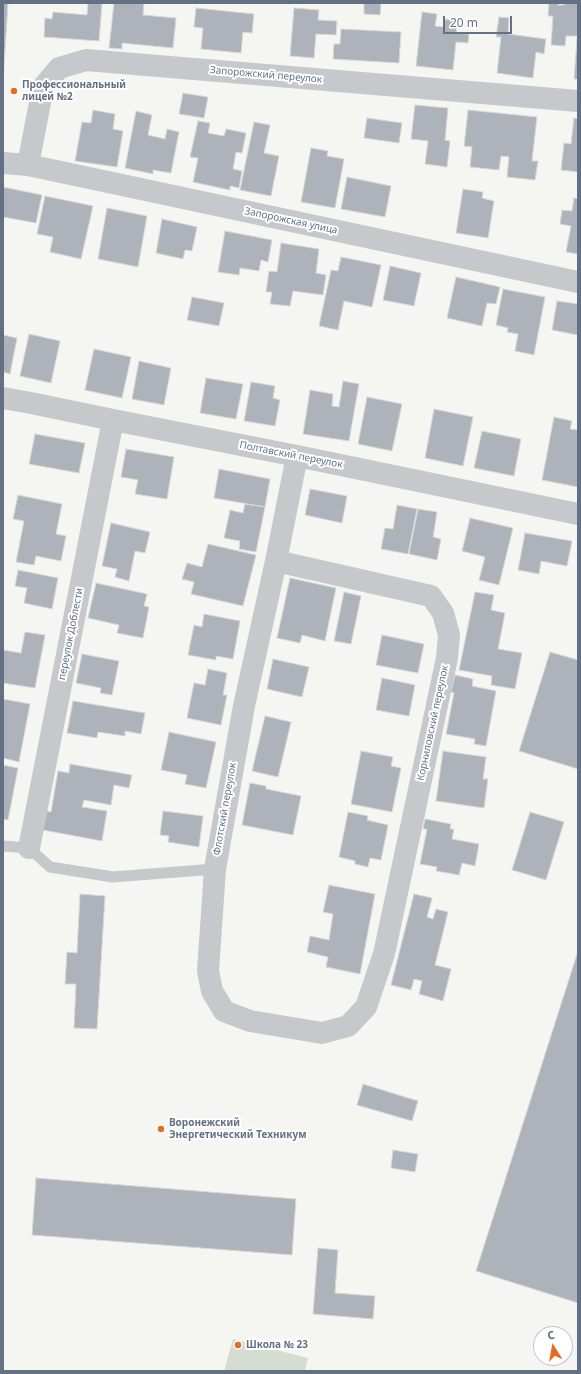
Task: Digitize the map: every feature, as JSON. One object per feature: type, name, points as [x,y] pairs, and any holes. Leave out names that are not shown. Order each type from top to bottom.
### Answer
[{"type":"street","name":"Запорожский переулок","points":[[28,165],[43,87],[59,68],[86,60],[578,101]]},
{"type":"street","name":"Запорожская улица","points":[[3,163],[28,165],[578,282]]},
{"type":"street","name":"Полтавский переулок","points":[[3,398],[297,456],[578,514]]},
{"type":"street","name":"переулок Доблести","points":[[29,848],[113,420]]},
{"type":"street","name":"Флотский переулок","points":[[297,456],[276,561],[244,706],[215,869],[208,971],[212,991],[224,1011],[250,1022],[322,1033],[348,1026],[366,1007]]},
{"type":"street","name":"Корниловский переулок","points":[[276,561],[431,596],[443,613],[449,635],[447,658],[386,946],[366,1007]]},
{"type":"lane","points":[[3,846],[29,848],[50,867],[113,877],[215,869]]},
{"type":"shaded area","points":[[233,1339],[308,1358],[305,1371],[224,1371]]},
{"type":"building","points":[[3,3],[8,3],[3,82]]},
{"type":"building","points":[[88,3],[102,4],[99,41],[44,37],[45,18],[52,19],[53,12],[87,15]]},
{"type":"building","points":[[114,3],[144,3],[143,15],[176,18],[173,48],[122,43],[122,49],[109,48]]},
{"type":"building","points":[[364,3],[381,3],[380,15],[364,14]]},
{"type":"building","points":[[549,3],[564,5],[565,3],[578,3],[578,36],[566,36],[565,46],[551,45],[553,16],[548,16]]},
{"type":"building","points":[[196,8],[254,14],[252,33],[243,32],[241,53],[201,49],[203,28],[194,27]]},
{"type":"building","points":[[294,8],[319,10],[318,20],[337,21],[336,35],[316,34],[314,58],[290,56]]},
{"type":"building","points":[[422,12],[437,14],[435,26],[444,27],[445,19],[458,21],[456,33],[469,34],[468,43],[456,42],[453,70],[416,66]]},
{"type":"building","points":[[499,17],[509,18],[508,34],[546,39],[544,54],[536,52],[533,78],[497,73],[501,37],[496,37]]},
{"type":"building","points":[[341,29],[401,32],[399,63],[333,59],[334,44],[340,44]]},
{"type":"building","points":[[577,39],[578,79],[574,79]]},
{"type":"building","points":[[183,93],[208,97],[204,118],[179,114]]},
{"type":"building","points":[[415,105],[448,108],[445,140],[450,141],[447,167],[425,164],[428,141],[411,139]]},
{"type":"building","points":[[93,110],[115,114],[113,129],[123,131],[117,167],[75,161],[82,122],[91,123]]},
{"type":"building","points":[[468,110],[537,117],[532,161],[538,161],[535,180],[507,177],[509,157],[501,156],[499,170],[470,167],[472,147],[464,146]]},
{"type":"building","points":[[136,111],[152,115],[148,135],[165,139],[167,129],[179,132],[171,173],[153,170],[153,174],[125,168]]},
{"type":"building","points":[[367,118],[402,123],[399,143],[364,138]]},
{"type":"building","points":[[574,118],[578,119],[578,172],[561,170],[564,143],[571,144]]},
{"type":"building","points":[[198,121],[210,123],[208,133],[224,136],[226,129],[246,133],[242,153],[236,152],[233,169],[242,171],[239,188],[230,186],[230,190],[193,182],[198,158],[190,157]]},
{"type":"building","points":[[254,122],[270,125],[264,153],[279,156],[271,196],[240,190]]},
{"type":"building","points":[[311,148],[328,151],[327,156],[344,159],[335,208],[301,202]]},
{"type":"building","points":[[347,177],[391,186],[385,217],[341,209]]},
{"type":"building","points":[[3,187],[42,195],[36,223],[3,217]]},
{"type":"building","points":[[463,189],[483,192],[482,198],[494,201],[488,238],[456,233]]},
{"type":"building","points":[[45,196],[93,206],[81,259],[50,252],[53,237],[37,234]]},
{"type":"building","points":[[574,198],[578,199],[578,254],[566,252],[571,226],[560,224],[562,210],[572,211]]},
{"type":"building","points":[[107,208],[147,216],[138,267],[98,259]]},
{"type":"building","points":[[162,219],[197,227],[192,251],[185,250],[183,259],[156,253]]},
{"type":"building","points":[[225,231],[272,240],[268,262],[261,260],[259,271],[240,268],[239,275],[218,272]]},
{"type":"building","points":[[281,243],[319,249],[316,273],[326,275],[323,295],[293,291],[290,306],[270,304],[272,292],[266,292],[269,271],[277,272]]},
{"type":"building","points":[[341,257],[381,265],[372,307],[344,301],[338,330],[319,326],[331,270],[338,271]]},
{"type":"building","points":[[390,266],[421,273],[414,306],[383,300]]},
{"type":"building","points":[[456,277],[500,287],[496,304],[487,303],[482,326],[447,318]]},
{"type":"building","points":[[503,289],[545,297],[534,355],[515,351],[518,334],[507,332],[508,328],[496,325]]},
{"type":"building","points":[[192,297],[224,303],[219,326],[187,320]]},
{"type":"building","points":[[557,301],[578,304],[578,335],[552,330]]},
{"type":"building","points":[[29,334],[60,341],[51,383],[20,376]]},
{"type":"building","points":[[3,335],[17,338],[10,374],[3,372]]},
{"type":"building","points":[[94,349],[131,357],[122,398],[85,390]]},
{"type":"building","points":[[139,361],[171,368],[164,405],[132,399]]},
{"type":"building","points":[[206,378],[243,384],[236,419],[200,413]]},
{"type":"building","points":[[343,381],[359,384],[349,441],[303,434],[310,390],[333,394],[332,406],[339,407]]},
{"type":"building","points":[[251,382],[275,386],[273,398],[280,400],[275,426],[244,421]]},
{"type":"building","points":[[367,397],[402,404],[392,451],[358,444]]},
{"type":"building","points":[[434,409],[473,417],[463,466],[425,458]]},
{"type":"building","points":[[554,417],[572,421],[570,429],[578,430],[578,487],[542,480]]},
{"type":"building","points":[[482,431],[521,439],[514,476],[474,468]]},
{"type":"building","points":[[35,434],[85,443],[79,473],[29,464]]},
{"type":"building","points":[[126,449],[174,457],[167,499],[135,494],[138,480],[121,477]]},
{"type":"building","points":[[219,469],[270,479],[265,507],[214,498]]},
{"type":"building","points":[[310,489],[347,496],[342,523],[305,515]]},
{"type":"building","points":[[18,495],[62,504],[56,534],[66,536],[61,561],[36,556],[34,565],[16,562],[24,521],[13,519]]},
{"type":"building","points":[[245,504],[265,507],[256,552],[239,549],[240,541],[224,538],[230,510],[243,513]]},
{"type":"building","points":[[397,505],[417,509],[408,554],[381,549],[385,528],[393,529]]},
{"type":"building","points":[[418,509],[437,512],[433,537],[441,539],[437,560],[409,554]]},
{"type":"building","points":[[470,518],[513,528],[499,585],[479,580],[485,557],[462,551]]},
{"type":"building","points":[[111,523],[150,532],[145,553],[135,551],[129,581],[115,577],[117,569],[102,566]]},
{"type":"building","points":[[525,533],[572,541],[567,566],[541,561],[539,574],[518,570]]},
{"type":"building","points":[[208,544],[256,555],[243,606],[191,594],[194,582],[182,579],[187,563],[202,567]]},
{"type":"building","points":[[18,570],[58,578],[52,609],[24,603],[27,588],[15,586]]},
{"type":"building","points":[[290,578],[336,588],[325,641],[302,635],[300,643],[277,638]]},
{"type":"building","points":[[96,583],[147,594],[144,606],[149,607],[143,638],[117,633],[119,625],[88,618]]},
{"type":"building","points":[[344,592],[361,596],[351,644],[334,641]]},
{"type":"building","points":[[475,592],[494,595],[491,610],[505,613],[498,649],[522,653],[515,689],[491,685],[492,676],[459,670]]},
{"type":"building","points":[[204,614],[240,621],[233,659],[216,656],[216,660],[188,655],[194,625],[202,627]]},
{"type":"building","points":[[25,632],[45,635],[35,688],[3,683],[3,650],[21,653]]},
{"type":"building","points":[[382,635],[424,644],[418,673],[376,665]]},
{"type":"building","points":[[550,652],[578,660],[578,769],[519,751]]},
{"type":"building","points":[[82,654],[119,661],[112,695],[100,693],[101,688],[76,683]]},
{"type":"building","points":[[273,659],[309,667],[302,697],[267,689]]},
{"type":"building","points":[[208,669],[227,673],[223,695],[227,695],[221,725],[187,718],[194,683],[205,685]]},
{"type":"building","points":[[455,675],[473,679],[472,686],[496,691],[486,746],[474,744],[475,739],[446,734],[454,693],[451,692]]},
{"type":"building","points":[[382,678],[415,685],[409,716],[376,710]]},
{"type":"building","points":[[3,699],[30,704],[19,762],[3,758]]},
{"type":"building","points":[[73,701],[145,713],[141,734],[125,731],[125,736],[98,732],[97,738],[67,733]]},
{"type":"building","points":[[265,716],[291,722],[278,777],[252,771]]},
{"type":"building","points":[[169,732],[216,742],[206,788],[185,784],[187,775],[161,770]]},
{"type":"building","points":[[361,751],[393,757],[391,766],[401,768],[392,812],[351,804]]},
{"type":"building","points":[[443,751],[486,757],[483,779],[488,779],[484,808],[436,801]]},
{"type":"building","points":[[70,764],[132,775],[129,788],[114,785],[111,805],[84,800],[82,807],[107,811],[102,841],[43,830],[46,811],[51,812],[58,771],[69,773]]},
{"type":"building","points":[[3,765],[18,768],[8,820],[3,819]]},
{"type":"building","points":[[250,783],[266,786],[266,789],[301,796],[293,835],[242,825]]},
{"type":"building","points":[[163,811],[203,816],[199,847],[168,842],[169,836],[160,835]]},
{"type":"building","points":[[348,812],[368,816],[367,820],[388,825],[381,860],[370,858],[368,867],[355,864],[355,861],[339,857]]},
{"type":"building","points":[[530,812],[564,822],[546,880],[512,870]]},
{"type":"building","points":[[425,819],[451,824],[450,829],[454,829],[452,839],[479,844],[475,866],[462,863],[459,875],[436,871],[437,867],[420,864],[427,829],[423,829]]},
{"type":"building","points":[[329,885],[375,894],[360,974],[326,967],[328,957],[307,952],[310,936],[329,940],[333,914],[323,912]]},
{"type":"building","points":[[80,894],[105,896],[97,1029],[74,1028],[76,984],[65,984],[67,952],[77,953]]},
{"type":"building","points":[[414,894],[432,898],[427,917],[433,919],[436,909],[448,912],[435,965],[451,969],[443,1001],[419,994],[422,981],[414,979],[411,990],[391,985]]},
{"type":"building","points":[[578,951],[578,1303],[476,1271]]},
{"type":"building","points":[[363,1084],[418,1101],[412,1121],[357,1105]]},
{"type":"building","points":[[393,1150],[418,1154],[415,1172],[391,1168]]},
{"type":"building","points":[[36,1178],[296,1199],[292,1255],[32,1235]]},
{"type":"building","points":[[318,1248],[338,1250],[335,1293],[375,1296],[373,1319],[313,1314]]},
{"type":"place","name":"Профессиональный лицей №2","points":[[14,91]]},
{"type":"place","name":"Воронежский Энергетический Техникум","points":[[161,1129]]},
{"type":"place","name":"Школа № 23","points":[[238,1345]]}]
